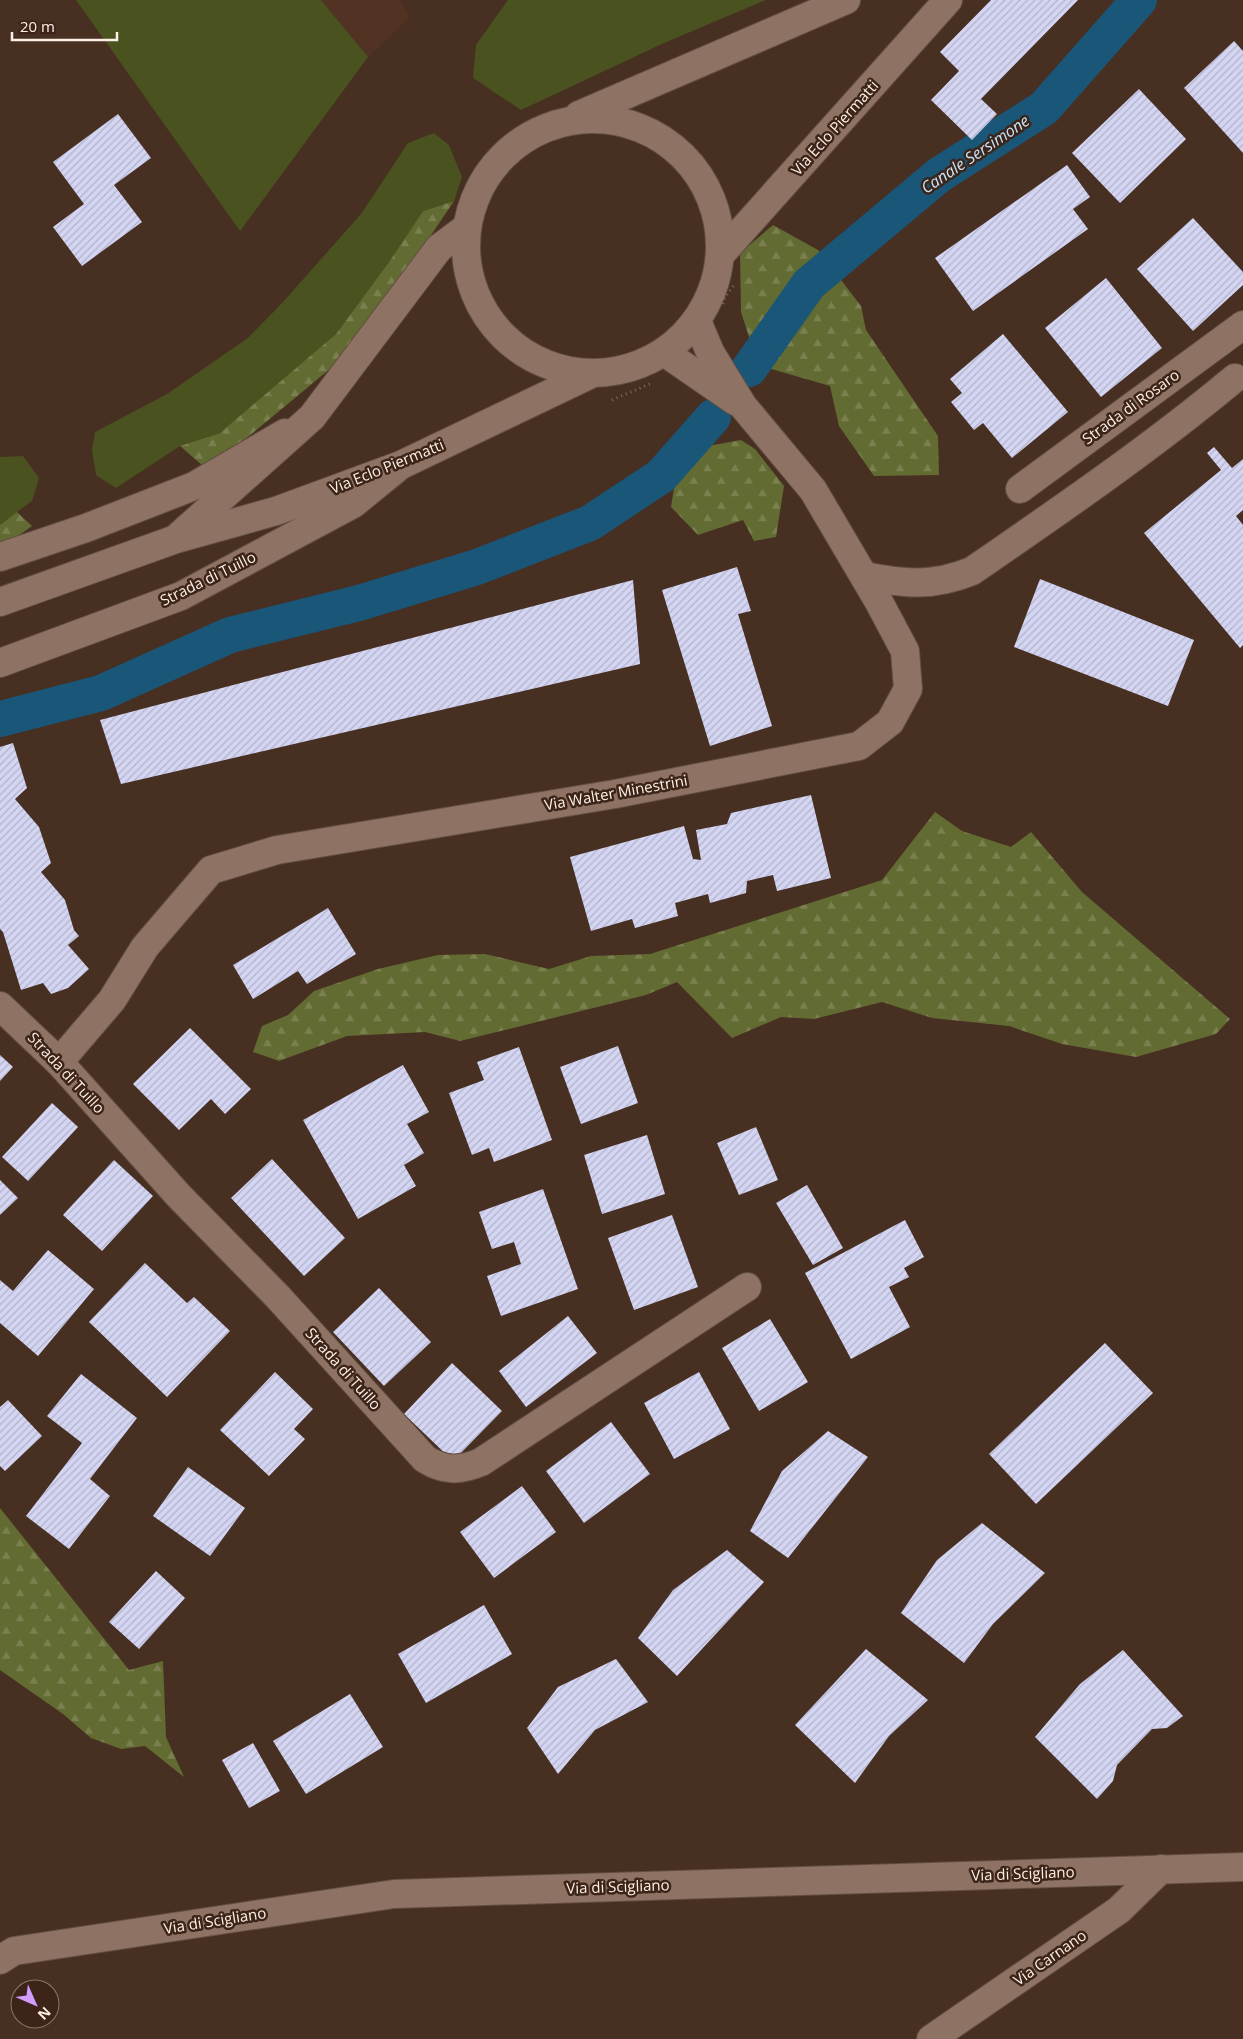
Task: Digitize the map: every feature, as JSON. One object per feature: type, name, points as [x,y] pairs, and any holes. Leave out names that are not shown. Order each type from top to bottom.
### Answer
[{"type":"street","name":"Via Eclo Piermatti","points":[[565,121],[604,118],[633,125],[642,128],[676,148],[702,179],[717,215],[721,254],[713,289],[697,321],[664,352],[642,364],[617,372],[591,374],[548,366],[511,345],[483,312],[467,272],[466,228],[471,207],[480,187],[494,165],[513,146],[537,131],[565,121],[846,0]]},
{"type":"street","name":"Via Eclo Piermatti","points":[[721,254],[948,0]]},
{"type":"street","name":"Via Eclo Piermatti","points":[[176,539],[312,417],[440,248],[466,228]]},
{"type":"street","name":"Via Walter Minestrini","points":[[59,1062],[112,1000],[145,947],[211,870],[277,850],[615,794],[859,746],[890,722],[908,689],[905,651],[864,576],[813,490],[743,406],[710,352],[697,321]]},
{"type":"street","name":"Strada di Rosaro","points":[[1020,489],[1243,324]]},
{"type":"street","name":"Via Walter Minestrini","points":[[664,352],[743,406]]},
{"type":"street","name":"Via Eclo Piermatti","points":[[0,602],[176,539],[276,511],[401,465],[591,374]]},
{"type":"street","points":[[864,576],[922,584],[952,579],[972,571],[1090,490],[1190,416],[1235,378]]},
{"type":"street","points":[[0,557],[86,528],[194,486],[312,417]]},
{"type":"street","name":"Strada di Tuillo","points":[[0,663],[181,596],[353,504],[401,465]]},
{"type":"street","name":"Strada di Tuillo","points":[[0,1006],[59,1062],[178,1195],[278,1297],[425,1459],[438,1467],[452,1469],[467,1468],[481,1462],[747,1287]]},
{"type":"street","name":"Via di Scigliano","points":[[0,1960],[14,1951],[394,1894],[1243,1867]]},
{"type":"street","name":"Via Carnano","points":[[931,2039],[1119,1910],[1161,1869]]},
{"type":"shaded area","points":[[321,0],[400,0],[410,17],[368,57]]},
{"type":"green space","points":[[76,0],[321,0],[368,57],[240,231]]},
{"type":"green space","points":[[508,0],[766,0],[664,43],[521,110],[473,78],[476,45]]},
{"type":"green space","points":[[434,133],[449,145],[462,177],[454,201],[423,211],[389,262],[336,334],[220,433],[180,446],[116,488],[96,475],[92,450],[95,432],[167,394],[248,338],[283,302],[361,214],[408,143]]},
{"type":"green space","points":[[454,201],[409,268],[331,368],[237,446],[203,466],[180,446],[220,433],[336,334],[389,262],[423,211]]},
{"type":"green space","points":[[773,225],[818,250],[861,306],[866,330],[938,436],[939,475],[874,476],[839,426],[830,386],[758,365],[741,312],[740,253]]},
{"type":"green space","points":[[741,440],[755,449],[784,486],[776,537],[754,541],[743,520],[698,535],[671,507],[680,451]]},
{"type":"green space","points":[[23,456],[39,478],[32,501],[0,525],[0,457]]},
{"type":"green space","points":[[17,512],[32,526],[11,541],[0,545],[0,525]]},
{"type":"green space","points":[[935,812],[962,831],[1011,847],[1031,832],[1082,892],[1230,1019],[1216,1034],[1136,1057],[1062,1044],[1009,1026],[932,1018],[882,1002],[814,1019],[781,1017],[732,1038],[677,982],[646,995],[460,1041],[425,1032],[347,1036],[279,1061],[253,1052],[262,1026],[288,1015],[314,991],[378,969],[438,955],[485,954],[549,969],[591,956],[650,954],[882,880]]},
{"type":"green space","points":[[0,1508],[129,1670],[163,1661],[166,1737],[184,1777],[145,1746],[121,1749],[91,1738],[63,1714],[0,1670]]},
{"type":"building","points":[[991,0],[1078,0],[981,99],[997,114],[972,140],[931,100],[959,71],[940,52]]},
{"type":"building","points":[[1234,41],[1243,51],[1243,153],[1184,88]]},
{"type":"building","points":[[1139,89],[1186,139],[1120,203],[1072,153]]},
{"type":"building","points":[[118,114],[151,158],[114,185],[142,222],[82,266],[53,227],[84,204],[53,162]]},
{"type":"building","points":[[1067,165],[1090,197],[1073,209],[1088,229],[973,311],[935,258]]},
{"type":"building","points":[[1193,218],[1243,272],[1243,285],[1193,331],[1137,269]]},
{"type":"building","points":[[1106,278],[1162,348],[1101,397],[1045,328]]},
{"type":"building","points":[[1003,334],[1068,412],[1012,458],[983,423],[974,430],[951,402],[962,393],[950,379]]},
{"type":"building","points":[[1214,447],[1232,468],[1243,459],[1243,510],[1236,516],[1243,525],[1243,645],[1240,648],[1144,533],[1221,470],[1207,453]]},
{"type":"building","points":[[737,567],[751,611],[738,614],[772,726],[710,746],[662,590]]},
{"type":"building","points":[[1040,579],[1194,640],[1168,706],[1014,647]]},
{"type":"building","points":[[633,580],[640,664],[121,784],[100,720]]},
{"type":"building","points":[[13,743],[27,788],[15,799],[39,827],[51,863],[41,872],[65,900],[74,930],[79,936],[68,945],[89,969],[68,988],[51,994],[43,983],[21,990],[3,932],[0,929],[0,747]]},
{"type":"building","points":[[811,795],[831,878],[777,891],[773,875],[747,881],[746,893],[710,903],[708,894],[675,903],[678,916],[635,928],[632,919],[591,931],[570,857],[684,826],[693,859],[701,860],[696,830],[727,824],[731,813]]},
{"type":"building","points":[[328,908],[356,954],[307,984],[298,971],[253,999],[233,965]]},
{"type":"building","points":[[190,1028],[251,1089],[225,1114],[211,1099],[179,1130],[133,1084]]},
{"type":"building","points":[[618,1046],[638,1103],[581,1124],[560,1067]]},
{"type":"building","points":[[519,1047],[552,1140],[494,1162],[489,1148],[472,1155],[449,1093],[484,1080],[477,1062]]},
{"type":"building","points":[[0,1055],[13,1067],[0,1081]]},
{"type":"building","points":[[403,1065],[429,1112],[407,1124],[424,1153],[404,1165],[416,1186],[358,1219],[303,1120]]},
{"type":"building","points":[[52,1103],[78,1127],[28,1181],[2,1157]]},
{"type":"building","points":[[756,1127],[778,1180],[739,1195],[717,1143]]},
{"type":"building","points":[[647,1135],[665,1194],[602,1214],[584,1155]]},
{"type":"building","points":[[272,1159],[345,1238],[304,1276],[231,1198]]},
{"type":"building","points":[[114,1160],[153,1196],[102,1251],[63,1215]]},
{"type":"building","points":[[0,1180],[18,1198],[0,1215]]},
{"type":"building","points":[[807,1185],[843,1248],[813,1265],[776,1203]]},
{"type":"building","points":[[543,1189],[578,1289],[501,1316],[487,1276],[521,1264],[514,1242],[492,1249],[479,1212]]},
{"type":"building","points":[[672,1215],[698,1287],[634,1310],[608,1238]]},
{"type":"building","points":[[905,1220],[924,1257],[904,1268],[909,1277],[889,1287],[910,1327],[851,1359],[805,1273]]},
{"type":"building","points":[[48,1250],[94,1289],[38,1356],[0,1323],[0,1280],[13,1291]]},
{"type":"building","points":[[145,1263],[187,1303],[194,1297],[230,1331],[167,1397],[89,1322]]},
{"type":"building","points":[[379,1288],[431,1342],[384,1386],[333,1332]]},
{"type":"building","points":[[568,1316],[597,1353],[526,1407],[499,1371]]},
{"type":"building","points":[[770,1319],[808,1382],[759,1411],[722,1348]]},
{"type":"building","points":[[1105,1343],[1153,1393],[1036,1504],[989,1454]]},
{"type":"building","points":[[452,1363],[502,1411],[453,1461],[404,1414]]},
{"type":"building","points":[[275,1372],[313,1409],[294,1429],[305,1439],[269,1476],[220,1430]]},
{"type":"building","points":[[699,1372],[730,1429],[674,1459],[644,1403]]},
{"type":"building","points":[[81,1374],[137,1418],[90,1479],[110,1496],[69,1549],[26,1516],[82,1443],[47,1416]]},
{"type":"building","points":[[8,1400],[42,1436],[5,1471],[0,1466],[0,1407]]},
{"type":"building","points":[[611,1422],[650,1474],[584,1523],[546,1471]]},
{"type":"building","points":[[828,1431],[868,1457],[788,1558],[750,1531],[782,1471]]},
{"type":"building","points":[[188,1467],[245,1508],[210,1556],[153,1516]]},
{"type":"building","points":[[522,1486],[556,1532],[494,1578],[460,1532]]},
{"type":"building","points":[[982,1523],[1045,1573],[993,1624],[964,1663],[901,1613],[937,1560]]},
{"type":"building","points":[[727,1550],[764,1582],[677,1676],[638,1638],[673,1590]]},
{"type":"building","points":[[156,1571],[185,1598],[139,1649],[109,1622]]},
{"type":"building","points":[[484,1605],[512,1654],[426,1703],[398,1654]]},
{"type":"building","points":[[866,1649],[928,1700],[889,1736],[855,1783],[795,1725]]},
{"type":"building","points":[[1123,1650],[1183,1716],[1167,1728],[1152,1729],[1117,1765],[1113,1781],[1097,1799],[1035,1737],[1080,1684]]},
{"type":"building","points":[[616,1659],[648,1702],[595,1730],[558,1774],[527,1728],[558,1687]]},
{"type":"building","points":[[350,1694],[383,1747],[306,1794],[273,1741]]},
{"type":"building","points":[[253,1743],[280,1791],[249,1808],[222,1760]]},
{"type":"waterway","name":"Canale Sersimone","points":[[749,369],[809,284],[939,175],[1044,108],[1139,0]]},
{"type":"waterway","points":[[0,719],[101,693],[230,635],[359,603],[477,567],[590,523],[661,476],[713,417]]}]
